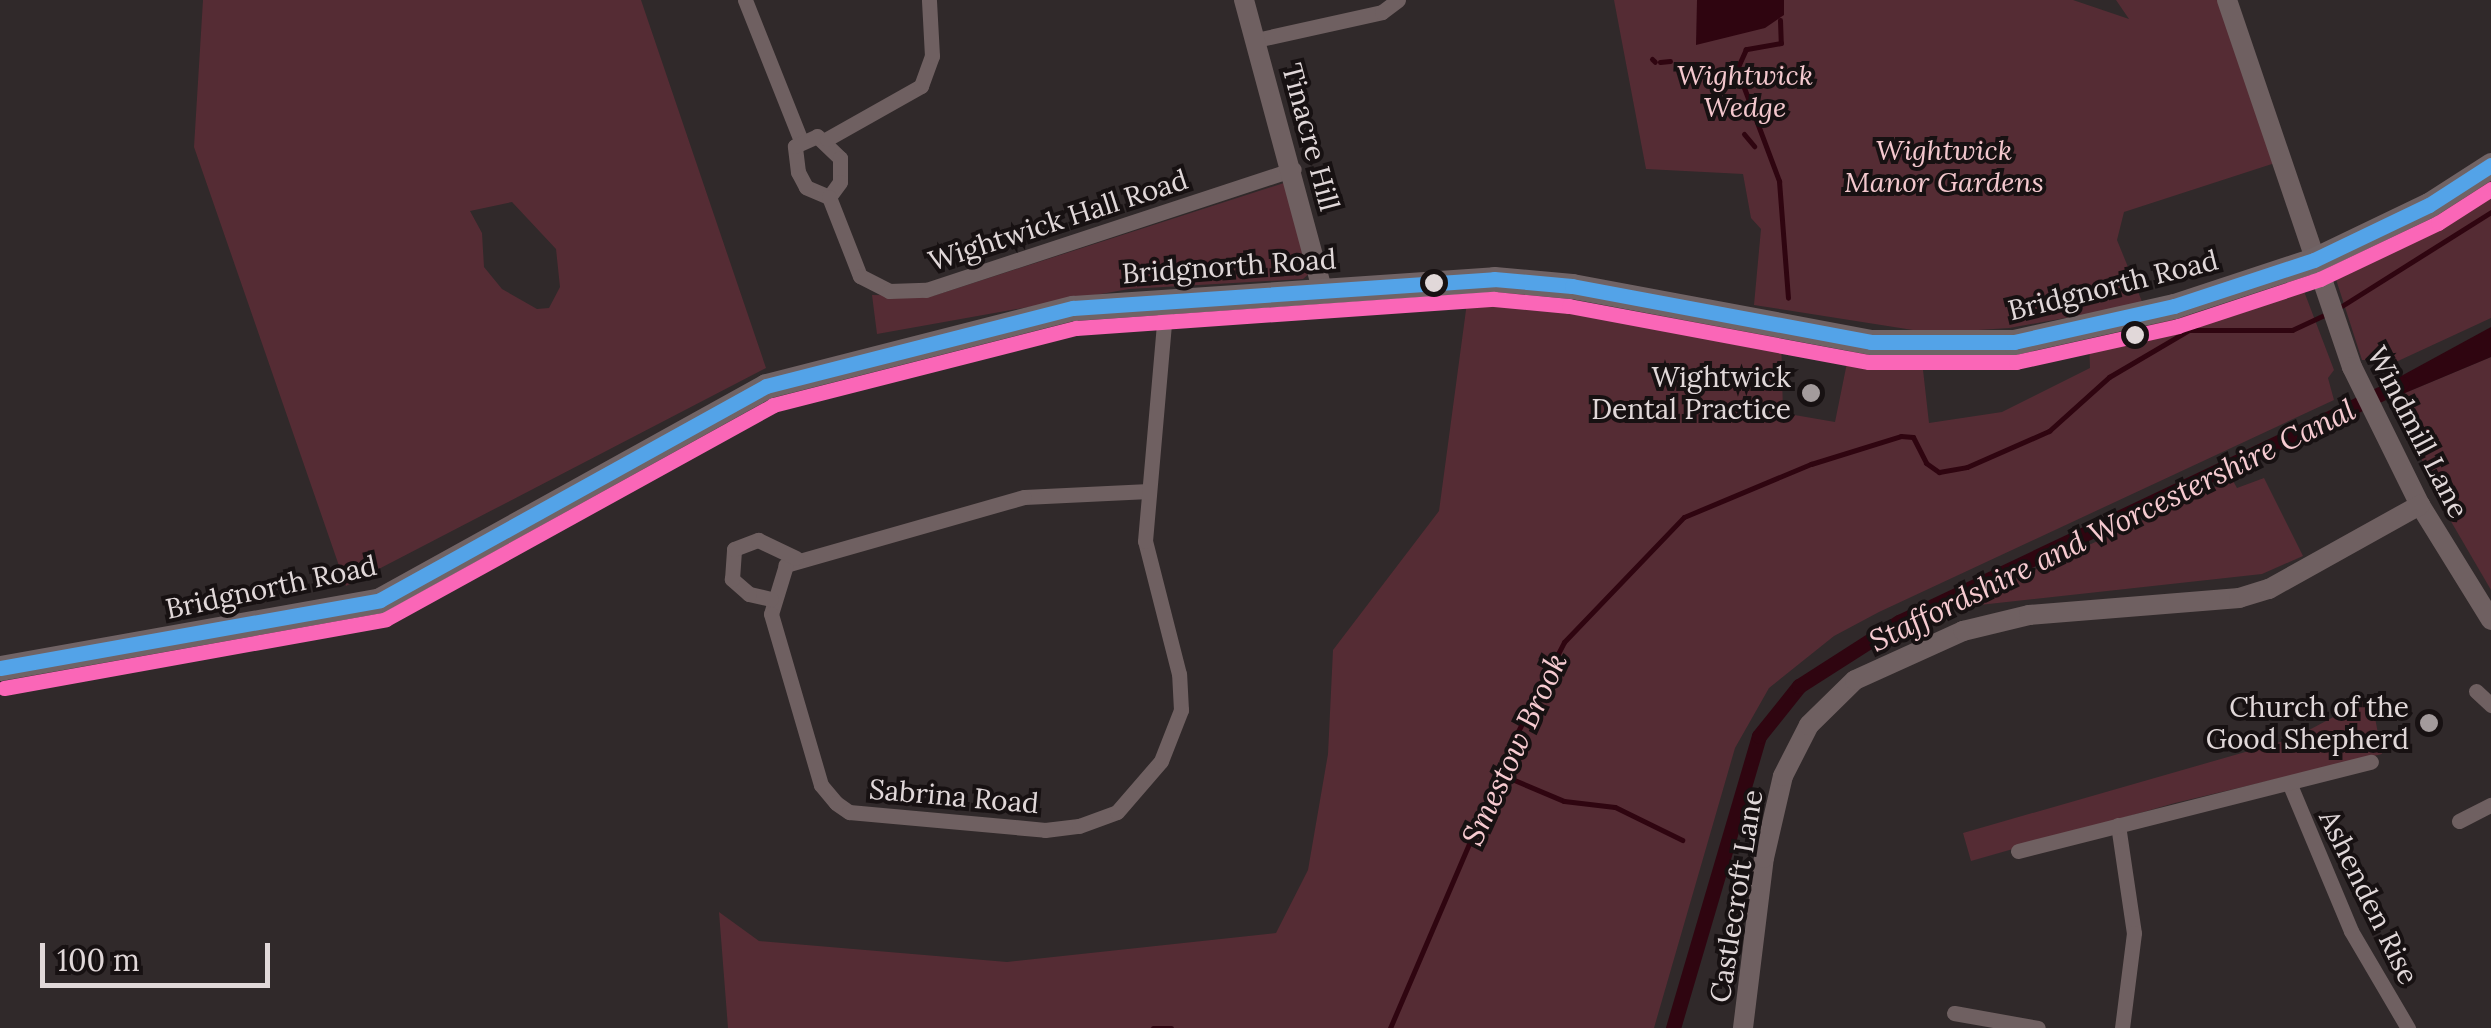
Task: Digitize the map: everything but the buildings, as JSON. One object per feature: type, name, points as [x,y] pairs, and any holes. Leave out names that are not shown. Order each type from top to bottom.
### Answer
[{"type":"highway","name":"Bridgnorth Road","points":[[0,668],[380,600],[766,386],[1074,308],[1322,290],[1529,281],[1871,342],[1968,346],[2123,319],[2314,260],[2429,205],[2491,165]]},
{"type":"street","points":[[745,0],[801,141]]},
{"type":"street","points":[[827,139],[841,174],[829,197],[806,187],[798,172],[795,146],[801,141],[827,139],[921,86],[932,56],[930,0]]},
{"type":"street","name":"Tinacre Hill","points":[[1244,0],[1294,169],[1322,290]]},
{"type":"street","points":[[1256,40],[1382,12],[1398,0]]},
{"type":"street","name":"Windmill Lane","points":[[2226,0],[2352,367],[2420,505],[2491,620]]},
{"type":"street","name":"Wightwick Hall Road","points":[[829,197],[860,276],[889,291],[926,290],[1294,169]]},
{"type":"street","name":"Sabrina Road","points":[[771,599],[822,785],[849,812],[1045,830],[1080,826],[1117,812],[1143,786],[1181,710],[1179,674],[1146,557],[1166,300]]},
{"type":"street","points":[[796,558],[771,599],[742,591],[732,579],[734,549],[758,540],[796,558],[1024,497],[1149,491]]},
{"type":"street","name":"Castlecroft Lane","points":[[1743,1028],[1764,858],[1783,776],[1809,725],[1854,680],[1963,631],[2029,615],[2239,598],[2270,589],[2420,505]]},
{"type":"street","points":[[2476,690],[2491,705]]},
{"type":"street","points":[[2018,851],[2370,762]]},
{"type":"street","name":"Ashenden Rise","points":[[2290,785],[2351,931],[2408,1028]]},
{"type":"street","points":[[2460,822],[2491,805]]},
{"type":"street","points":[[2118,825],[2134,933],[2122,1028]]},
{"type":"street","points":[[1954,1013],[2038,1028]]},
{"type":"green space","points":[[203,0],[641,0],[766,368],[346,586],[194,147]],"holes":[[[512,202],[556,249],[560,287],[549,308],[537,309],[502,289],[484,267],[482,233],[470,211]]]},
{"type":"green space","name":"Wightwick Manor Gardens","points":[[1614,0],[2073,0],[2129,19],[2116,0],[2220,0],[2275,163],[2124,212],[2117,240],[2143,304],[2009,328],[1932,333],[1754,305],[1761,229],[1751,218],[1743,174],[1646,169]]},
{"type":"green space","points":[[2491,177],[2491,318],[2398,361],[2362,360],[2333,270],[2430,221]]},
{"type":"green space","points":[[1290,181],[1311,272],[1303,279],[1129,289],[877,334],[872,295],[933,296]]},
{"type":"green space","points":[[2302,286],[2334,370],[2328,378],[2334,400],[1879,612],[1834,636],[1769,688],[1735,748],[1654,1028],[728,1028],[719,912],[759,941],[1007,962],[1276,933],[1308,870],[1328,754],[1333,650],[1439,511],[1468,295],[1508,291],[1781,335],[1783,413],[1835,422],[1850,348],[1922,361],[1929,423],[2002,412],[2090,368],[2089,340]]},
{"type":"green space","points":[[2491,357],[2491,590],[2449,518],[2393,398]]},
{"type":"green space","points":[[2264,478],[2303,556],[2262,574],[1952,608],[2232,479],[2237,488]]},
{"type":"green space","points":[[2371,697],[2382,754],[2175,803],[1971,861],[1963,833],[2294,738]]},
{"type":"shaded area","points":[[1697,0],[1784,0],[1784,15],[1765,28],[1696,45]]},
{"type":"shaded area","points":[[2491,327],[2491,357],[2393,398],[2381,387]]},
{"type":"waterway","points":[[1780,20],[1781,43],[1746,49],[1737,69],[1779,181],[1788,298]]},
{"type":"waterway","points":[[1652,59],[1655,62]]},
{"type":"waterway","points":[[1660,62],[1670,61]]},
{"type":"waterway","points":[[1695,64],[1710,65]]},
{"type":"waterway","points":[[1721,82],[1724,86]]},
{"type":"waterway","points":[[1744,134],[1754,146]]},
{"type":"waterway","name":"Smestow Brook","points":[[2337,309],[2491,212]]},
{"type":"waterway","name":"Smestow Brook","points":[[1390,1028],[1514,739],[1564,642],[1684,517],[1811,464],[1901,436],[1913,437],[1926,463],[1939,472],[1967,467],[2049,431],[2109,377],[2189,330],[2292,330],[2327,314]]},
{"type":"waterway","name":"Staffordshire and Worcestershire Canal","points":[[1673,1028],[1759,736],[1799,686],[1899,622],[2401,384]]},
{"type":"waterway","points":[[1500,774],[1564,801],[1615,807],[1682,840]]},
{"type":"waterway","name":"Smestow Brook","points":[[1153,1028],[1171,1028]]},
{"type":"transit line","points":[[0,668],[380,600],[766,386],[1073,308],[1494,279],[1572,286],[1871,342],[2014,342],[2174,306],[2314,260],[2429,205],[2491,165]]},
{"type":"transit line","points":[[4,688],[386,619],[773,405],[1076,328],[1494,299],[1569,306],[1869,362],[2016,362],[2178,326],[2320,279],[2438,223],[2491,189]]},
{"type":"place","name":"Wightwick Dental Practice","points":[[1811,393]]},
{"type":"place","name":"Church of the Good Shepherd","points":[[2429,723]]},
{"type":"park label","name":"Wightwick Wedge","points":[[1745,91]]}]
